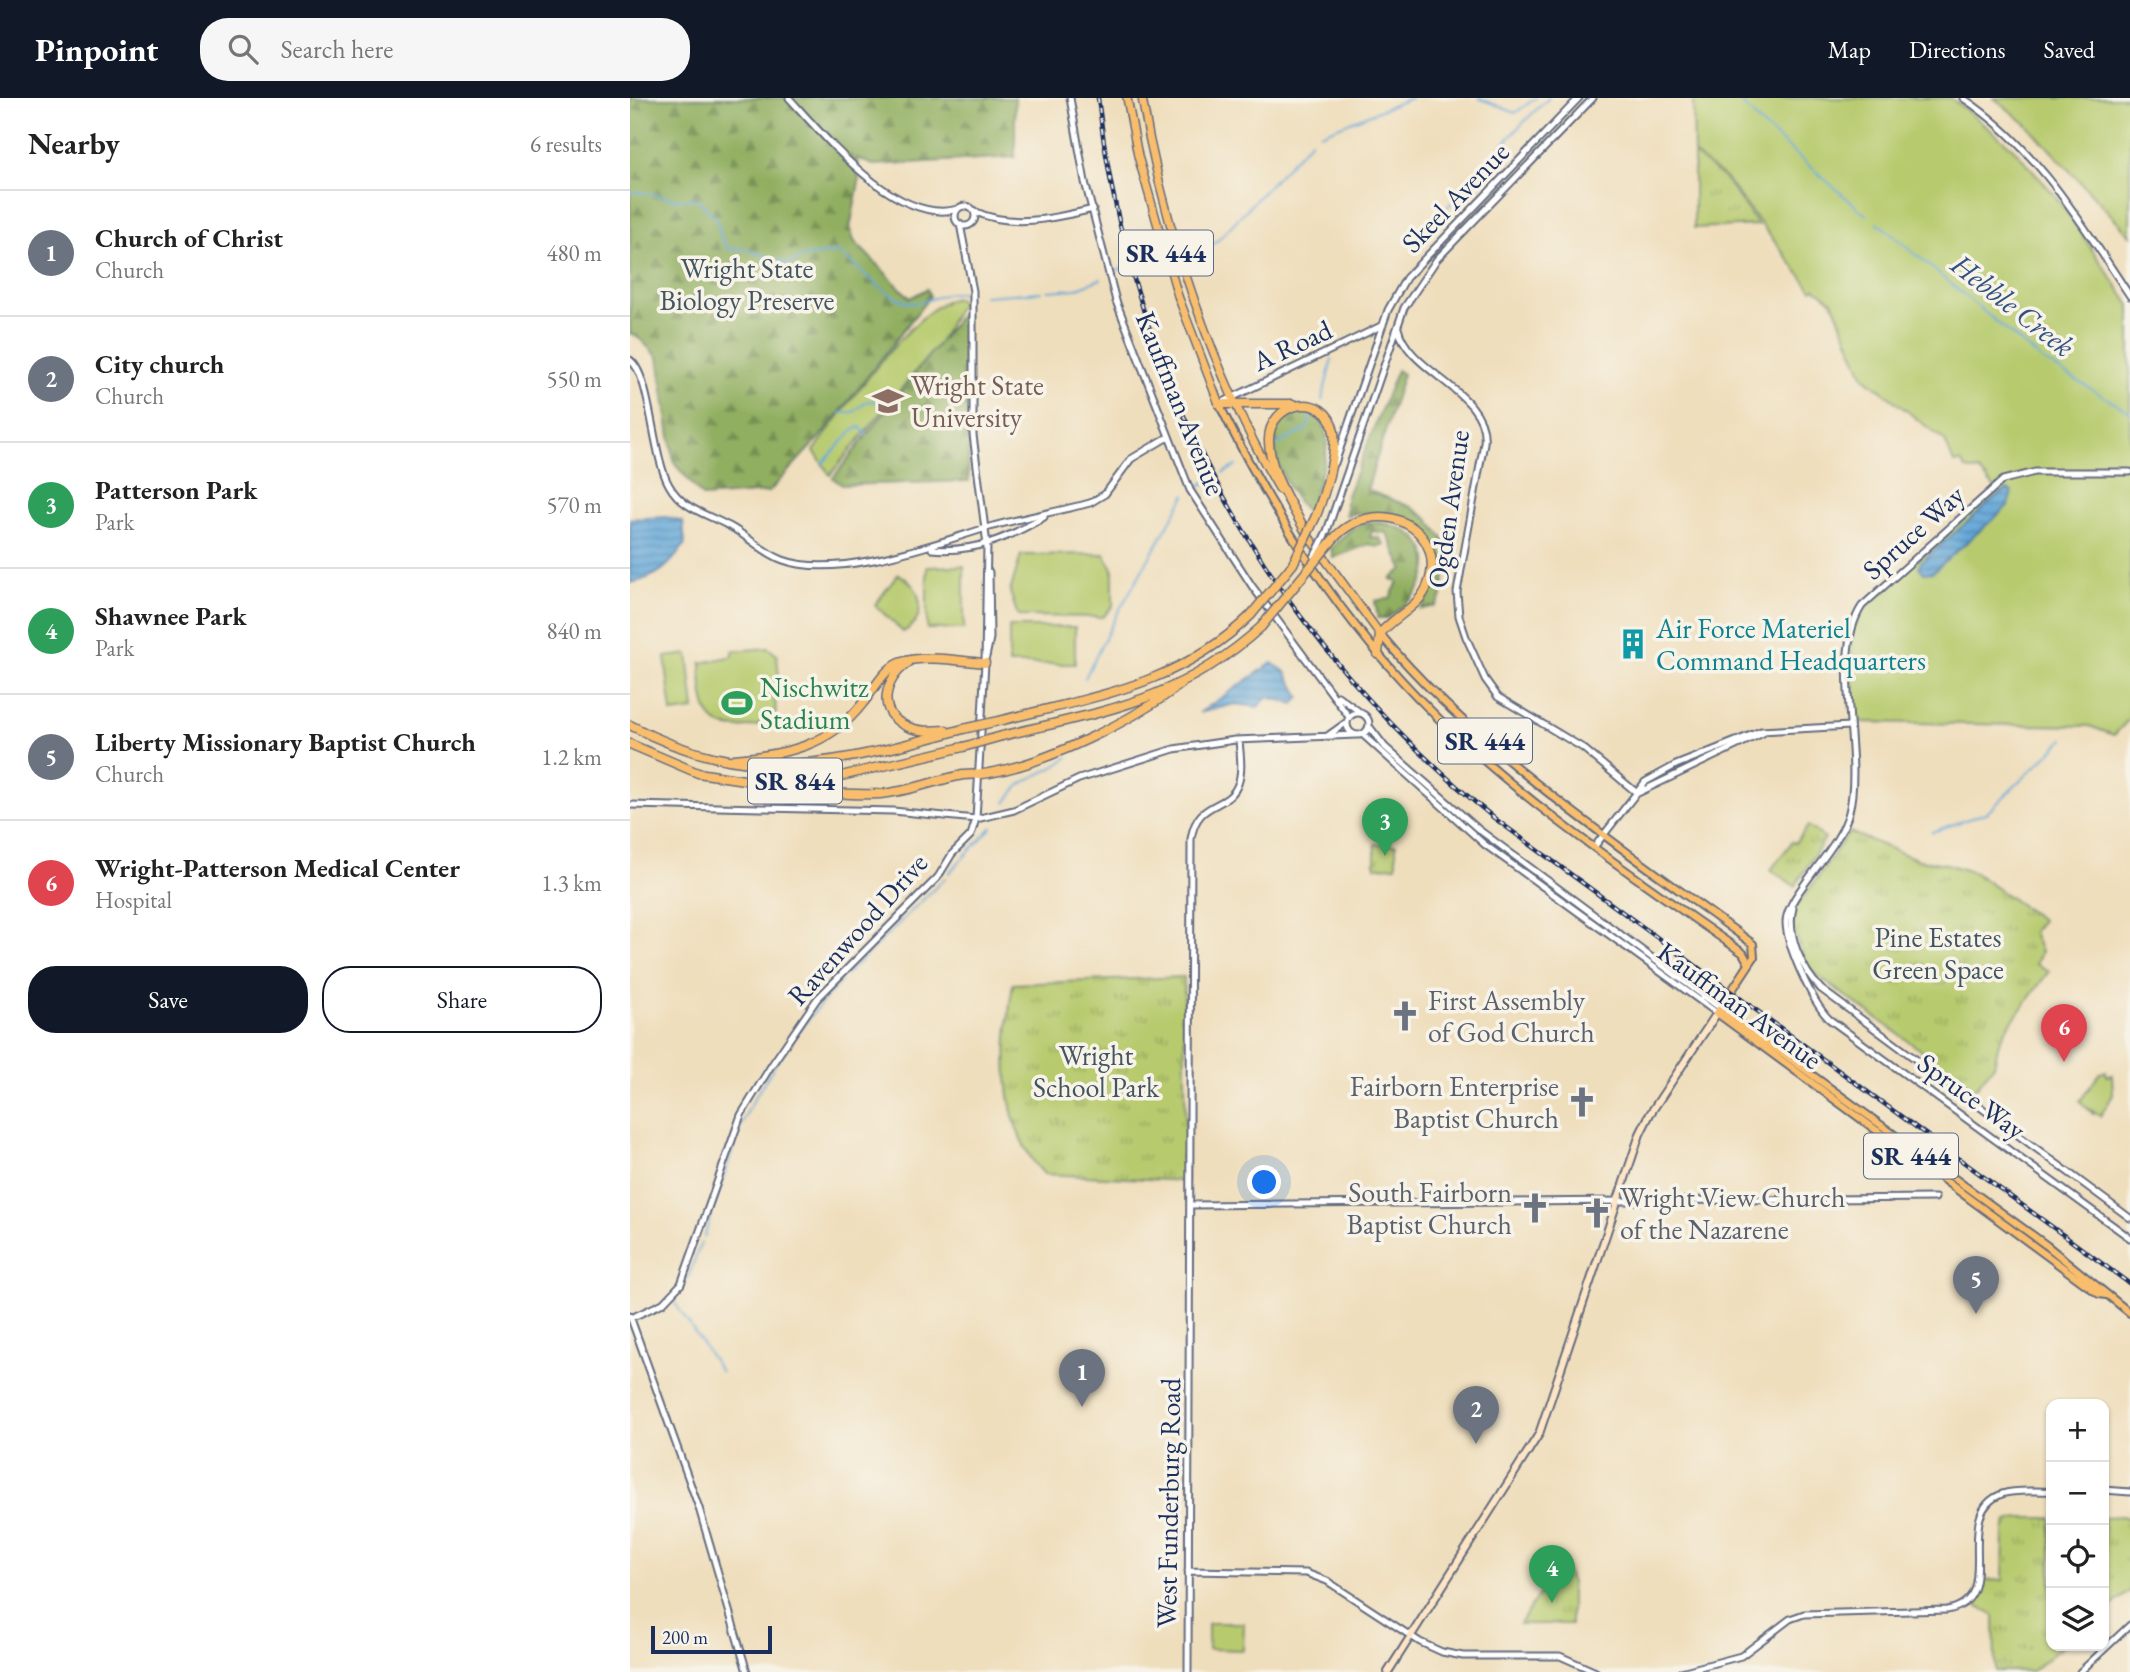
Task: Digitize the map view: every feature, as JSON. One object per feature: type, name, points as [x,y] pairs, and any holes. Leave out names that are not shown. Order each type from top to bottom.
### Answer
[{"type":"highway","name":"SR 444","points":[[1127,98],[1138,156],[1178,296],[1219,404]]},
{"type":"highway","name":"SR 444","points":[[1142,98],[1156,166],[1186,272],[1234,400],[1275,482],[1306,532],[1380,634]]},
{"type":"highway","points":[[1219,404],[1234,400],[1301,404],[1322,411],[1334,430],[1327,485]]},
{"type":"highway","points":[[1301,404],[1289,406],[1277,415],[1271,425],[1269,442],[1279,482],[1306,532]]},
{"type":"highway","name":"SR 844","points":[[630,724],[680,748],[726,760],[759,765],[819,763],[1104,695],[1156,679],[1208,650],[1251,615],[1293,564],[1316,516],[1327,485]]},
{"type":"highway","points":[[1306,572],[1349,524],[1376,516],[1404,522],[1423,540],[1431,559],[1427,587],[1419,600],[1380,634],[1378,654]]},
{"type":"highway","name":"SR 844","points":[[630,744],[698,773],[758,783],[841,776],[962,747],[1138,702],[1181,684],[1235,650],[1261,627],[1306,572]]},
{"type":"highway","points":[[726,760],[778,755],[820,740],[855,713],[894,665],[910,661],[985,663]]},
{"type":"highway","points":[[910,661],[896,672],[888,685],[886,701],[894,718],[917,730],[963,729]]},
{"type":"highway","points":[[758,783],[803,790],[881,794],[919,788],[962,775],[981,774],[1043,758],[1069,747],[1154,704],[1181,684]]},
{"type":"main road","name":"SR 444","points":[[1219,404],[1246,460],[1299,549],[1378,654],[1465,744],[1595,846],[1744,953],[1749,964]]},
{"type":"main road","name":"SR 444","points":[[1380,634],[1470,729],[1520,772],[1753,944],[1755,954],[1749,964]]},
{"type":"main road","points":[[1388,1672],[1539,1434],[1616,1201],[1650,1114],[1749,964]]},
{"type":"main road","name":"Kauffman Avenue","points":[[1718,1011],[2046,1245],[2130,1312]]},
{"type":"street","points":[[789,98],[834,145],[893,197],[914,207],[943,212],[968,206],[990,218]]},
{"type":"street","name":"Kauffman Avenue","points":[[1070,98],[1079,154],[1116,301],[1168,437],[1199,507],[1287,636],[1330,690],[1348,719]]},
{"type":"street","name":"Skeel Avenue","points":[[1327,485],[1393,300],[1418,265],[1579,98]]},
{"type":"street","name":"Skeel Avenue","points":[[1390,354],[1405,306],[1437,259],[1593,98]]},
{"type":"street","points":[[1963,98],[2015,141],[2052,182],[2130,296]]},
{"type":"street","points":[[958,209],[958,222],[973,291],[973,435],[991,591],[976,819]]},
{"type":"street","points":[[943,212],[958,222],[971,223],[990,218],[1049,219],[1093,209]]},
{"type":"street","points":[[963,249],[974,211]]},
{"type":"street","points":[[1393,300],[1405,306]]},
{"type":"street","name":"A Road","points":[[1234,400],[1383,325]]},
{"type":"street","points":[[1390,354],[1406,348],[1398,328]]},
{"type":"street","name":"Ogden Avenue","points":[[1406,348],[1475,410],[1484,427],[1484,443],[1456,600],[1462,626],[1485,678],[1506,703],[1583,748],[1637,793]]},
{"type":"street","name":"SR 844","points":[[1306,572],[1327,530],[1390,354]]},
{"type":"street","points":[[630,360],[639,368],[643,379],[647,411],[664,475],[675,494],[689,507],[732,527],[782,560],[794,563],[850,563],[929,548],[985,529],[1097,500],[1131,459],[1168,437]]},
{"type":"street","name":"Spruce Way","points":[[2130,472],[2035,472],[2003,480],[1862,606],[1849,634],[1852,795],[1847,821],[1833,848],[1796,898],[1786,918],[1787,933],[1802,973],[1823,1013],[2130,1238]]},
{"type":"street","points":[[929,548],[950,551],[987,544],[1011,537],[1059,511]]},
{"type":"street","name":"Kauffman Avenue","points":[[1330,690],[1360,713]]},
{"type":"street","points":[[630,805],[893,811],[976,819],[996,815],[1059,786],[1149,756],[1239,740],[1326,737],[1359,734],[1369,726],[1367,717],[1360,713],[1326,737]]},
{"type":"street","points":[[1348,719],[1349,730],[1359,734]]},
{"type":"street","name":"Kauffman Avenue","points":[[1369,726],[1385,747],[1478,829],[1718,1011]]},
{"type":"street","points":[[1595,846],[1645,782],[1676,765],[1746,734],[1789,728],[1850,726]]},
{"type":"street","points":[[1637,793],[1763,733]]},
{"type":"street","name":"Kauffman Avenue","points":[[1359,734],[1476,838],[1718,1011]]},
{"type":"street","name":"West Funderburg Road","points":[[1188,1672],[1191,839],[1199,814],[1230,796],[1237,786],[1240,775],[1239,740]]},
{"type":"street","name":"Ravenwood Drive","points":[[631,1317],[663,1303],[681,1284],[741,1115],[807,1011],[938,877],[952,854],[974,831],[976,819]]},
{"type":"street","name":"Spruce Way","points":[[1796,898],[1790,922],[1792,935],[1806,970],[1821,989],[2130,1218]]},
{"type":"street","points":[[1190,1206],[1935,1198]]},
{"type":"street","points":[[631,1317],[699,1508],[747,1672]]},
{"type":"street","points":[[2109,1490],[2130,1492]]},
{"type":"street","points":[[1681,1672],[1741,1656],[1790,1619],[1804,1614],[1947,1610],[1959,1606],[1970,1597],[1976,1586],[1978,1528],[1984,1509],[2004,1494],[2046,1491]]},
{"type":"street","points":[[1188,1571],[1291,1571],[1314,1576],[1411,1636],[1449,1654],[1560,1656],[1596,1672]]},
{"type":"street","points":[[2080,1672],[2130,1625]]},
{"type":"green space","name":"Wright State Biology Preserve","points":[[630,98],[1015,98],[1015,157],[873,165],[857,158],[859,182],[850,228],[854,241],[910,298],[927,289],[930,296],[826,430],[769,492],[703,497],[674,463],[658,357],[636,335],[630,334]]},
{"type":"green space","points":[[1693,98],[1951,98],[2013,148],[2054,194],[2130,305],[2130,718],[2114,735],[2089,726],[1855,720],[1851,646],[1853,630],[1863,610],[1996,489],[1979,471],[1966,469],[1961,462],[1954,463],[1945,441],[1864,377],[1832,301],[1815,288],[1812,290],[1726,179],[1694,154]]},
{"type":"green space","points":[[1994,98],[2130,98],[2130,235],[2026,124]]},
{"type":"green space","points":[[1694,154],[1725,179],[1758,225],[1694,228]]},
{"type":"green space","points":[[958,298],[961,303],[939,343],[830,475],[814,451],[841,413],[880,362],[922,318],[942,304]]},
{"type":"green space","points":[[965,315],[969,481],[842,485],[833,478],[960,316]]},
{"type":"green space","points":[[1397,370],[1403,374],[1367,490],[1411,507],[1428,519],[1449,546],[1442,596],[1436,606],[1421,609],[1434,585],[1438,564],[1436,546],[1427,532],[1412,522],[1393,515],[1346,515],[1346,498]]},
{"type":"green space","points":[[1301,411],[1315,416],[1324,426],[1327,439],[1322,470],[1307,512],[1285,480],[1279,466],[1275,439],[1278,427],[1287,417]]},
{"type":"green space","points":[[1367,522],[1395,526],[1407,531],[1416,538],[1427,559],[1426,572],[1417,592],[1388,618],[1378,618],[1375,601],[1390,598],[1398,582],[1391,579],[1403,569],[1387,533],[1372,531],[1370,537],[1379,538],[1384,544],[1377,547],[1369,544],[1333,558],[1331,548],[1350,530]]},
{"type":"green space","points":[[1104,554],[1113,568],[1113,606],[1103,617],[1018,616],[1010,592],[1021,555]]},
{"type":"green space","points":[[964,566],[964,629],[927,629],[927,567]]},
{"type":"green space","points":[[898,574],[913,586],[920,602],[917,619],[903,632],[875,605]]},
{"type":"green space","points":[[1009,627],[1075,627],[1075,664],[1009,664]]},
{"type":"green space","name":"Nischwitz Stadium","points":[[768,648],[777,655],[780,692],[775,693],[776,721],[738,728],[715,722],[704,701],[701,663],[733,656],[733,651]]},
{"type":"green space","points":[[688,654],[694,710],[672,713],[665,657]]},
{"type":"green space","points":[[1808,826],[1825,838],[1795,886],[1771,870]]},
{"type":"green space","name":"Pine Estates Green Space","points":[[1849,832],[1919,860],[1947,864],[1975,873],[2042,920],[2033,932],[2041,952],[2036,964],[2049,971],[2007,1028],[1999,1042],[1994,1065],[1975,1089],[1808,969],[1793,929],[1793,913]]},
{"type":"green space","points":[[1375,844],[1396,845],[1396,866],[1375,867]]},
{"type":"green space","name":"Wright School Park","points":[[1184,977],[1186,1181],[1044,1174],[1029,1155],[1018,1133],[1011,1109],[1006,1058],[1013,984]]},
{"type":"green space","points":[[2106,1071],[2107,1076],[2112,1075],[2113,1095],[2100,1116],[2088,1108],[2094,1115],[2080,1101],[2100,1073]]},
{"type":"green space","points":[[2122,1516],[2130,1519],[2130,1591],[2109,1608],[2109,1525],[2109,1517]]},
{"type":"green space","points":[[2046,1518],[2046,1651],[2057,1651],[2032,1671],[1995,1671],[1994,1616],[1973,1604],[1982,1581],[2003,1580],[2004,1531],[2007,1521]]},
{"type":"green space","points":[[1562,1558],[1571,1583],[1571,1624],[1520,1624]]},
{"type":"green space","points":[[1208,1623],[1244,1623],[1243,1650],[1208,1649]]},
{"type":"water","points":[[2007,490],[2012,492],[2008,506],[1933,572],[1924,573],[1919,567],[1921,562]]},
{"type":"water","points":[[666,517],[683,522],[685,544],[662,570],[648,578],[630,583],[630,519]]},
{"type":"water","points":[[1272,663],[1286,672],[1300,697],[1294,704],[1267,697],[1258,707],[1235,704],[1199,713]]},
{"type":"waterway","points":[[1320,134],[1411,98]]},
{"type":"waterway","points":[[1479,98],[1515,113],[1536,98]]},
{"type":"waterway","points":[[1421,232],[1549,98]]},
{"type":"waterway","name":"Hebble Creek","points":[[1737,98],[1760,123],[1866,215]]},
{"type":"waterway","points":[[1187,252],[1203,250],[1215,243],[1311,141]]},
{"type":"waterway","points":[[630,192],[680,199],[696,198],[717,219],[721,238],[728,249],[746,249],[788,264],[803,257],[838,252],[885,291],[905,302],[914,303],[962,293]]},
{"type":"waterway","name":"Hebble Creek","points":[[1877,222],[2042,360],[2130,412]]},
{"type":"waterway","points":[[1118,270],[1158,257]]},
{"type":"waterway","points":[[1048,291],[1075,289],[1101,279]]},
{"type":"waterway","points":[[984,296],[1041,292]]},
{"type":"waterway","points":[[1322,400],[1332,359]]},
{"type":"waterway","points":[[841,413],[854,412],[867,401],[890,403]]},
{"type":"waterway","points":[[1274,446],[1307,429],[1313,411]]},
{"type":"waterway","points":[[822,464],[853,430],[860,427],[867,435]]},
{"type":"waterway","points":[[1223,473],[1236,466]]},
{"type":"waterway","points":[[1197,487],[1210,480]]},
{"type":"waterway","points":[[1085,678],[1116,616],[1186,494]]},
{"type":"waterway","points":[[1932,832],[1988,812],[2064,739]]},
{"type":"waterway","points":[[1006,803],[1020,786],[1068,757]]},
{"type":"waterway","points":[[949,873],[992,827]]},
{"type":"waterway","points":[[845,976],[945,878]]},
{"type":"waterway","points":[[737,1136],[755,1097],[782,1055],[841,981]]},
{"type":"waterway","points":[[704,1237],[735,1143]]},
{"type":"waterway","points":[[701,1243],[688,1277],[673,1300],[721,1372]]},
{"type":"railway","points":[[1098,98],[1115,204],[1142,306],[1179,404],[1224,497],[1279,586],[1342,669],[1414,746],[1494,818],[2130,1284]]},
{"type":"place","name":"Wright State University","points":[[888,401]]},
{"type":"place","name":"Air Force Materiel Command Headquarters","points":[[1633,644]]},
{"type":"place","name":"Nischwitz Stadium","points":[[737,703]]},
{"type":"place","name":"Patterson Park","points":[[1385,856]]},
{"type":"place","name":"First Assembly of God Church","points":[[1405,1016]]},
{"type":"place","name":"Wright-Patterson Medical Center","points":[[2064,1062]]},
{"type":"place","name":"Fairborn Enterprise Baptist Church","points":[[1582,1102]]},
{"type":"place","name":"South Fairborn Baptist Church","points":[[1535,1208]]},
{"type":"place","name":"Wright View Church of the Nazarene","points":[[1597,1213]]},
{"type":"place","name":"Liberty Missionary Baptist Church","points":[[1976,1314]]},
{"type":"place","name":"Church of Christ","points":[[1082,1407]]},
{"type":"place","name":"City church","points":[[1476,1444]]},
{"type":"place","name":"Shawnee Park","points":[[1552,1603]]}]
